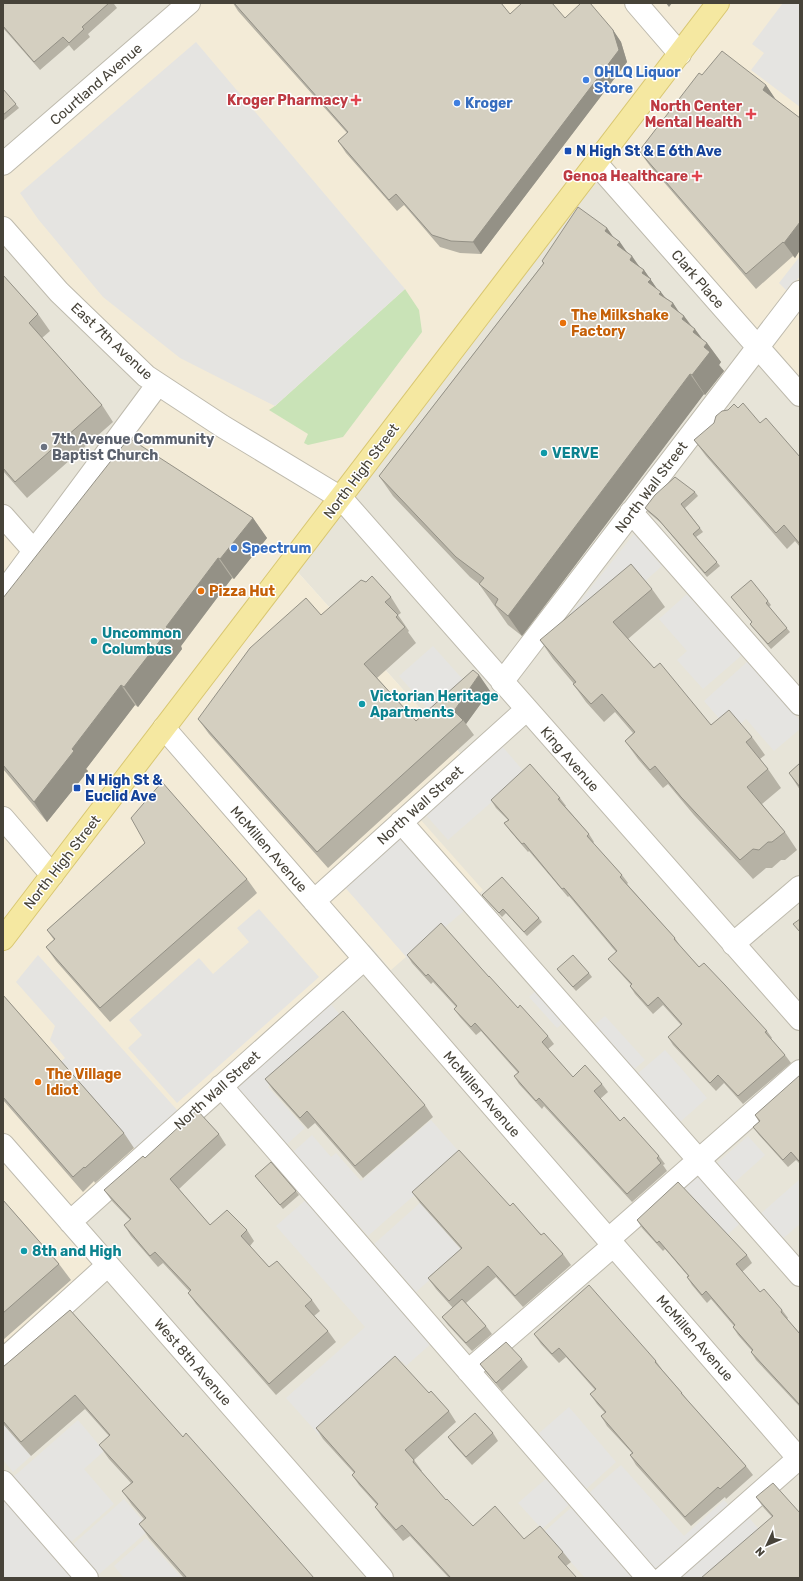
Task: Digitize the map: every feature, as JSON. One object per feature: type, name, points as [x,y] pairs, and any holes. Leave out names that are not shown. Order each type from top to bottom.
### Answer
[{"type":"main road","name":"North High Street","points":[[3,939],[718,3]]},
{"type":"street","name":"Courtland Avenue","points":[[3,164],[189,3]]},
{"type":"street","points":[[636,3],[680,54]]},
{"type":"street","name":"Clark Place","points":[[596,163],[800,395]]},
{"type":"street","name":"East 7th Avenue","points":[[3,228],[59,292],[146,376],[222,426],[340,498]]},
{"type":"street","name":"North Wall Street","points":[[502,682],[800,292]]},
{"type":"street","points":[[3,593],[158,384]]},
{"type":"street","name":"King Avenue","points":[[340,498],[800,1019]]},
{"type":"street","points":[[632,512],[800,704]]},
{"type":"street","points":[[3,516],[34,551]]},
{"type":"street","name":"North Wall Street","points":[[314,901],[527,709]]},
{"type":"street","name":"McMillen Avenue","points":[[164,728],[799,1459]]},
{"type":"street","points":[[3,818],[52,875]]},
{"type":"street","points":[[401,822],[800,1275]]},
{"type":"street","points":[[733,944],[800,887]]},
{"type":"street","name":"North Wall Street","points":[[70,1222],[364,959]]},
{"type":"street","points":[[468,1371],[800,1070]]},
{"type":"street","points":[[222,1086],[648,1578]]},
{"type":"street","name":"West 8th Avenue","points":[[3,1145],[382,1578]]},
{"type":"street","points":[[3,1360],[108,1266]]},
{"type":"street","points":[[663,1578],[799,1459]]},
{"type":"street","points":[[3,1482],[87,1578]]},
{"type":"shaded area","points":[[3,3],[197,3],[3,174]]},
{"type":"shaded area","points":[[197,3],[800,3],[800,395],[599,163],[295,569],[467,761],[412,810],[483,890],[391,970],[369,944],[82,1210],[70,1222],[108,1265],[3,1360],[3,512],[38,544],[151,385],[3,228],[3,174]]},
{"type":"shaded area","points":[[783,3],[800,3],[800,107],[751,70],[764,53],[752,44]]},
{"type":"shaded area","points":[[196,42],[405,289],[275,406],[180,358],[103,297],[38,219],[20,193]]},
{"type":"shaded area","points":[[599,163],[800,395],[800,1578],[3,1578],[3,1360],[70,1222],[369,944],[391,970],[412,810],[467,761],[295,569]]},
{"type":"shaded area","points":[[3,228],[151,385],[38,545],[3,512]]},
{"type":"shaded area","points":[[800,256],[800,276],[788,292],[779,283]]},
{"type":"shaded area","points":[[634,534],[662,566],[644,582],[562,624]]},
{"type":"shaded area","points":[[687,594],[742,655],[703,689],[677,660],[687,651],[659,619]]},
{"type":"shaded area","points":[[433,646],[475,693],[441,723],[399,676]]},
{"type":"shaded area","points":[[748,661],[800,721],[800,729],[774,751],[746,719],[731,732],[704,701]]},
{"type":"shaded area","points":[[502,746],[525,773],[448,840],[424,813]]},
{"type":"shaded area","points":[[401,833],[466,909],[408,959],[342,884]]},
{"type":"shaded area","points":[[259,909],[319,977],[177,1103],[128,1048],[142,1035],[129,1020],[199,958],[213,974],[249,942],[237,928]]},
{"type":"shaded area","points":[[38,955],[178,1111],[136,1150],[59,1063],[65,1058],[50,1040],[55,1026],[16,982]]},
{"type":"shaded area","points":[[540,987],[568,1019],[557,1028],[529,997]]},
{"type":"shaded area","points":[[327,1000],[344,1019],[268,1087],[305,1128],[286,1145],[232,1084]]},
{"type":"shaded area","points":[[605,1016],[645,1060],[632,1071],[593,1026]]},
{"type":"shaded area","points":[[665,1050],[707,1098],[679,1123],[636,1075]]},
{"type":"shaded area","points":[[431,1120],[461,1154],[368,1236],[293,1152],[312,1135],[331,1157],[336,1153],[361,1181]]},
{"type":"shaded area","points":[[748,1136],[765,1155],[734,1183],[717,1163]]},
{"type":"shaded area","points":[[701,1172],[744,1220],[727,1235],[684,1187]]},
{"type":"shaded area","points":[[800,1179],[800,1224],[780,1241],[758,1216]]},
{"type":"shaded area","points":[[308,1198],[434,1341],[406,1366],[402,1361],[319,1435],[286,1398],[365,1327],[276,1226]]},
{"type":"shaded area","points":[[420,1203],[462,1251],[416,1292],[374,1244]]},
{"type":"shaded area","points":[[569,1407],[616,1462],[585,1490],[537,1435]]},
{"type":"shaded area","points":[[78,1420],[104,1451],[84,1469],[114,1504],[69,1544],[11,1479]]},
{"type":"shaded area","points":[[3,1424],[31,1456],[13,1472],[3,1460]]},
{"type":"shaded area","points":[[621,1465],[684,1536],[724,1500],[733,1510],[660,1576],[588,1494]]},
{"type":"shaded area","points":[[549,1476],[572,1502],[542,1529],[518,1503]]},
{"type":"shaded area","points":[[3,1497],[75,1578],[3,1578]]},
{"type":"shaded area","points":[[124,1499],[150,1529],[96,1577],[70,1547]]},
{"type":"shaded area","points":[[574,1505],[639,1578],[585,1578],[544,1532]]},
{"type":"shaded area","points":[[745,1513],[763,1534],[713,1578],[671,1578]]},
{"type":"shaded area","points":[[146,1538],[182,1578],[124,1578],[114,1566]]},
{"type":"green space","points":[[405,289],[419,310],[422,332],[343,437],[308,445],[304,443],[308,434],[269,410]]},
{"type":"building","points":[[3,3],[109,3],[82,27],[84,29],[69,43],[63,37],[34,62],[3,26]]},
{"type":"building","name":"Kroger","points":[[234,3],[501,3],[510,14],[522,3],[552,3],[565,18],[581,3],[590,3],[613,30],[619,50],[473,242],[451,241],[432,235],[396,194],[389,200],[338,141],[348,132]]},
{"type":"building","points":[[722,51],[766,85],[763,90],[800,118],[800,222],[784,243],[783,242],[746,274],[639,151],[699,73],[702,75]]},
{"type":"building","points":[[3,89],[16,104],[3,115]]},
{"type":"building","name":"VERVE","points":[[578,207],[607,228],[605,231],[620,242],[617,245],[632,256],[630,260],[644,270],[642,273],[651,279],[648,282],[661,292],[659,294],[673,303],[671,306],[684,316],[682,319],[695,329],[693,332],[707,343],[704,347],[710,352],[692,375],[690,374],[508,616],[495,605],[498,599],[479,584],[484,578],[456,557],[379,476],[544,263],[542,261]]},
{"type":"building","name":"7th Avenue Community Baptist Church","points":[[3,275],[38,314],[29,323],[102,405],[15,482],[3,468]]},
{"type":"building","points":[[743,403],[760,423],[766,418],[800,457],[800,544],[784,525],[776,533],[694,440],[714,423],[716,416],[722,411],[728,410],[734,404],[738,408]]},
{"type":"building","name":"Uncommon Columbus","points":[[129,438],[253,518],[220,559],[218,558],[166,627],[169,629],[124,687],[121,685],[72,749],[74,751],[34,802],[3,765],[3,598]]},
{"type":"building","points":[[675,477],[695,492],[681,504],[700,528],[693,534],[717,562],[705,573],[658,519],[645,508],[655,495]]},
{"type":"building","points":[[631,564],[652,589],[613,622],[654,668],[660,663],[711,725],[729,710],[752,737],[746,742],[768,769],[747,787],[785,832],[772,842],[768,842],[759,850],[753,849],[740,860],[681,797],[655,766],[650,770],[625,741],[635,732],[602,694],[591,704],[573,684],[576,682],[540,640]]},
{"type":"building","points":[[372,576],[391,597],[385,602],[398,615],[396,617],[405,627],[364,664],[416,721],[473,670],[479,675],[454,711],[463,720],[317,852],[198,719],[250,648],[306,598],[321,615],[361,580],[366,582]]},
{"type":"building","points":[[751,580],[768,601],[766,603],[787,628],[768,644],[750,624],[752,622],[731,597]]},
{"type":"building","points":[[800,763],[800,787],[789,773]]},
{"type":"building","points":[[530,764],[589,834],[587,836],[622,875],[620,877],[675,938],[674,939],[699,967],[704,963],[767,1031],[765,1032],[785,1055],[738,1096],[718,1075],[710,1083],[668,1037],[682,1024],[658,997],[648,1006],[630,986],[632,984],[608,959],[617,951],[564,888],[562,889],[524,843],[522,844],[504,823],[509,820],[491,800]]},
{"type":"building","points":[[162,782],[247,879],[100,1008],[46,947],[55,939],[47,930],[145,843],[131,818]]},
{"type":"building","points":[[502,877],[539,918],[524,932],[503,909],[499,913],[482,895]]},
{"type":"building","points":[[800,919],[800,932],[793,924]]},
{"type":"building","points":[[441,923],[518,1008],[520,1005],[548,1036],[542,1042],[573,1077],[585,1065],[602,1084],[594,1091],[620,1121],[624,1117],[659,1156],[657,1158],[661,1163],[627,1194],[539,1098],[536,1101],[514,1076],[519,1072],[475,1023],[471,1027],[454,1009],[457,1006],[428,974],[426,976],[407,955]]},
{"type":"building","points":[[573,955],[589,973],[573,987],[557,969]]},
{"type":"building","points":[[3,995],[124,1133],[73,1177],[3,1097]]},
{"type":"building","points":[[343,1011],[425,1105],[355,1166],[307,1111],[300,1118],[265,1079]]},
{"type":"building","points":[[800,1075],[800,1160],[799,1161],[791,1152],[783,1160],[753,1127],[760,1121],[755,1115]]},
{"type":"building","points":[[197,1110],[219,1134],[170,1179],[210,1225],[227,1210],[247,1230],[241,1236],[269,1267],[277,1261],[312,1300],[305,1306],[328,1331],[269,1384],[188,1293],[191,1290],[155,1252],[150,1256],[124,1225],[131,1219],[104,1190],[143,1156],[145,1158]]},
{"type":"building","points":[[459,1150],[510,1206],[513,1203],[541,1235],[544,1233],[563,1254],[515,1296],[488,1266],[449,1301],[428,1278],[462,1248],[412,1192]]},
{"type":"building","points":[[271,1162],[296,1191],[280,1205],[255,1176]]},
{"type":"building","points":[[678,1182],[747,1255],[736,1264],[760,1292],[764,1289],[800,1334],[800,1405],[751,1352],[753,1350],[733,1327],[735,1325],[706,1291],[702,1295],[687,1277],[689,1276],[659,1241],[657,1243],[637,1220]]},
{"type":"building","name":"8th and High","points":[[3,1200],[59,1264],[3,1313]]},
{"type":"building","points":[[589,1285],[656,1361],[655,1362],[681,1393],[746,1466],[720,1489],[718,1487],[685,1517],[630,1455],[633,1453],[601,1416],[606,1412],[590,1394],[596,1389],[559,1348],[552,1354],[534,1334]]},
{"type":"building","points":[[462,1299],[486,1326],[466,1343],[442,1317]]},
{"type":"building","points":[[70,1310],[183,1437],[186,1433],[314,1578],[187,1578],[139,1524],[146,1518],[122,1491],[133,1482],[99,1445],[110,1435],[75,1395],[21,1442],[3,1421],[3,1367]]},
{"type":"building","points":[[506,1342],[522,1359],[496,1383],[480,1364]]},
{"type":"building","points":[[395,1356],[429,1393],[431,1391],[449,1411],[405,1450],[414,1460],[413,1462],[446,1500],[447,1499],[473,1526],[495,1506],[524,1539],[540,1526],[563,1552],[558,1557],[577,1578],[451,1578],[402,1525],[396,1530],[375,1507],[378,1504],[352,1475],[355,1472],[316,1428]]},
{"type":"building","points":[[475,1413],[493,1433],[466,1457],[448,1437]]},
{"type":"building","points":[[773,1483],[800,1513],[800,1578],[701,1578],[773,1516],[756,1497]]},
{"type":"place","name":"OHLQ Liquor Store","points":[[586,80]]},
{"type":"place","name":"Kroger Pharmacy","points":[[356,100]]},
{"type":"place","name":"Kroger","points":[[457,103]]},
{"type":"place","name":"North Center Mental Health","points":[[751,114]]},
{"type":"place","name":"N High St & E 6th Ave","points":[[568,151]]},
{"type":"place","name":"Genoa Healthcare","points":[[697,176]]},
{"type":"place","name":"The Milkshake Factory","points":[[563,323]]},
{"type":"place","name":"7th Avenue Community Baptist Church","points":[[44,447]]},
{"type":"place","name":"VERVE","points":[[544,453]]},
{"type":"place","name":"Spectrum","points":[[234,548]]},
{"type":"place","name":"Pizza Hut","points":[[201,591]]},
{"type":"place","name":"Uncommon Columbus","points":[[94,641]]},
{"type":"place","name":"Victorian Heritage Apartments","points":[[362,704]]},
{"type":"place","name":"N High St & Euclid Ave","points":[[77,788]]},
{"type":"place","name":"The Village Idiot","points":[[38,1082]]},
{"type":"place","name":"8th and High","points":[[24,1251]]}]
